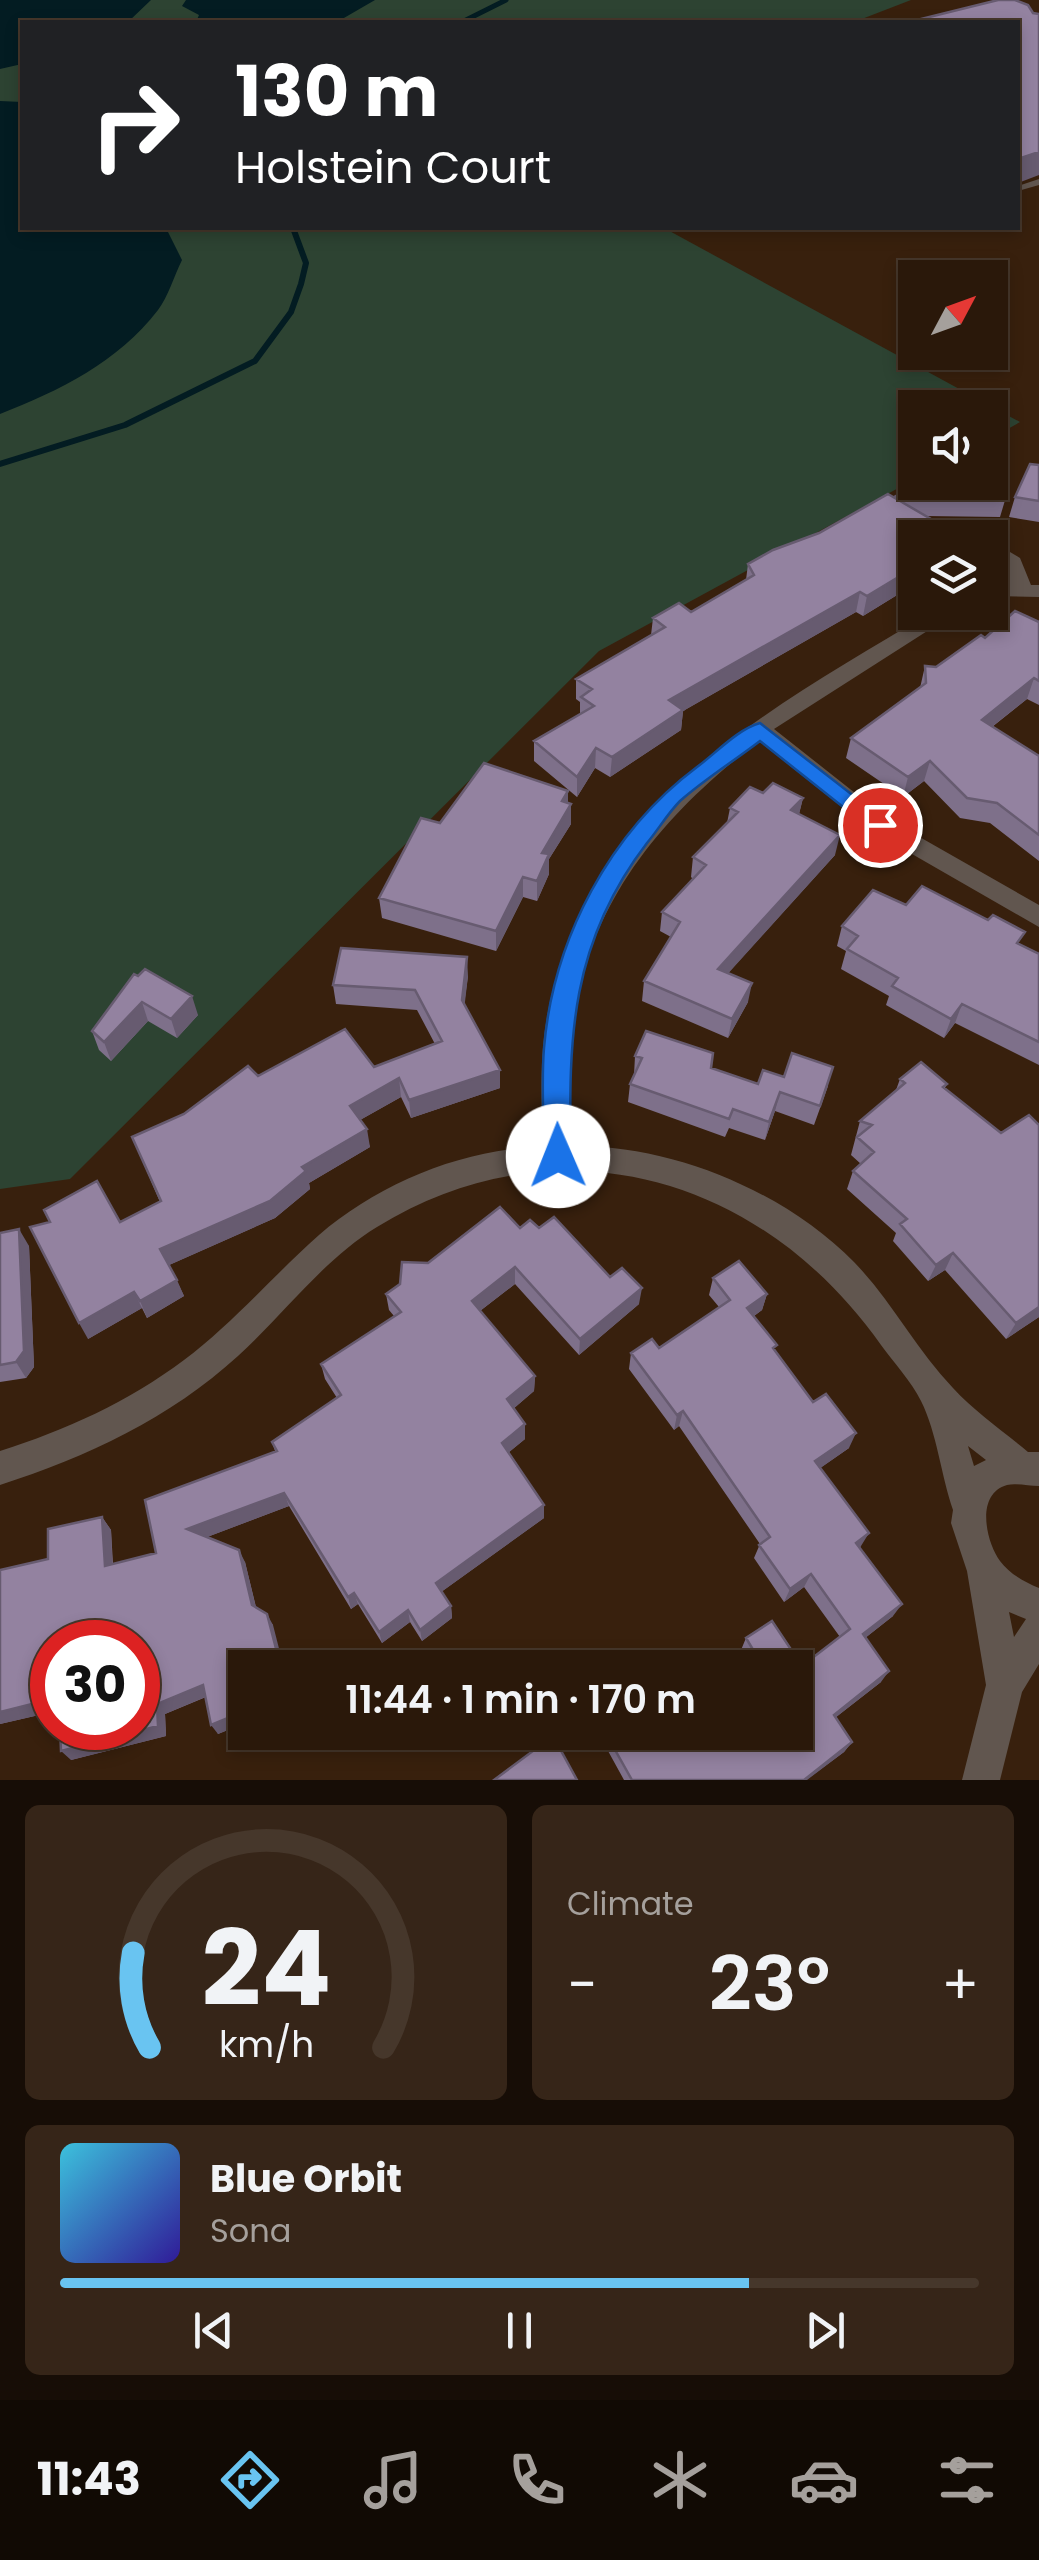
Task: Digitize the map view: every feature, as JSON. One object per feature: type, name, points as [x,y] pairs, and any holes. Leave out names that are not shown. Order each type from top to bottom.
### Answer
[{"type":"street","points":[[1010,558],[1030,589]]},
{"type":"street","points":[[558,1156],[560,1014],[593,908],[627,849],[670,798],[760,730],[919,630]]},
{"type":"street","points":[[760,730],[880,825],[1039,917]]},
{"type":"street","points":[[0,1468],[101,1431],[166,1392],[252,1323],[331,1243],[397,1199],[426,1184],[482,1168],[558,1156],[633,1162],[674,1172],[746,1200],[779,1220],[841,1268],[871,1300],[935,1393],[1028,1467]]},
{"type":"street","points":[[935,1393],[969,1507]]},
{"type":"street","points":[[1005,1684],[984,1572],[966,1528],[969,1507],[986,1476],[1028,1467]]},
{"type":"street","points":[[984,1572],[1024,1603],[1039,1606]]},
{"type":"street","points":[[981,1780],[1005,1684],[1039,1631]]},
{"type":"green space","points":[[0,0],[911,0],[859,20],[20,20],[20,230],[668,230],[898,356],[898,370],[925,370],[961,390],[898,390],[898,488],[599,651],[70,1179],[0,1189]]},
{"type":"green space","points":[[1008,415],[1020,422],[1008,429]]},
{"type":"water","points":[[0,0],[151,0],[130,20],[20,20],[20,64],[0,69]]},
{"type":"water","points":[[186,0],[375,0],[340,20],[197,20],[199,15],[182,6]]},
{"type":"water","points":[[0,101],[20,102],[20,230],[167,230],[182,260],[162,305],[125,345],[65,385],[0,414]]},
{"type":"building","points":[[998,0],[1015,0],[1039,14],[1039,152],[1020,158],[1020,20],[917,20]]},
{"type":"building","points":[[1030,464],[1039,465],[1039,501],[1015,497]]},
{"type":"building","points":[[888,494],[933,520],[898,520],[898,577],[867,596],[860,592],[669,700],[683,710],[612,757],[596,748],[577,777],[534,741],[594,706],[581,697],[592,689],[576,679],[665,627],[653,618],[679,603],[691,612],[754,575],[748,564],[819,533]]},
{"type":"building","points":[[1015,611],[1039,622],[1039,681],[1034,678],[982,720],[1039,756],[1039,835],[997,803],[967,798],[930,761],[908,777],[851,738],[926,683],[925,666],[936,667],[981,635],[985,638],[994,630],[1008,630],[1008,617]]},
{"type":"building","points":[[484,763],[568,791],[562,801],[571,804],[542,853],[549,854],[537,881],[523,877],[496,931],[379,898],[421,818],[440,823]]},
{"type":"building","points":[[773,783],[803,798],[791,810],[840,835],[718,969],[752,983],[732,1019],[644,981],[680,922],[662,912],[706,865],[693,857],[738,812],[730,808],[750,787],[763,793]]},
{"type":"building","points":[[922,886],[988,920],[993,915],[1025,932],[1017,943],[1039,954],[1039,1042],[962,1004],[951,1019],[892,986],[898,978],[847,949],[858,936],[842,926],[873,890],[906,905]]},
{"type":"building","points":[[341,948],[467,957],[462,1000],[500,1070],[409,1100],[399,1078],[350,1106],[367,1129],[302,1167],[306,1171],[270,1201],[160,1249],[177,1280],[140,1301],[134,1292],[79,1323],[30,1227],[50,1222],[44,1210],[97,1181],[120,1222],[161,1201],[132,1137],[184,1114],[248,1066],[258,1076],[345,1029],[374,1067],[442,1041],[415,990],[333,985]]},
{"type":"building","points":[[145,969],[192,996],[171,1019],[142,1002],[104,1042],[92,1031],[134,974],[138,976]]},
{"type":"building","points":[[646,1031],[713,1053],[711,1068],[758,1084],[763,1070],[784,1077],[792,1053],[833,1067],[820,1106],[780,1092],[769,1122],[733,1109],[729,1119],[630,1084],[642,1058],[635,1056]]},
{"type":"building","points":[[921,1062],[947,1084],[943,1087],[1001,1133],[1029,1115],[1039,1125],[1039,1307],[1016,1323],[953,1253],[936,1265],[900,1224],[907,1219],[853,1171],[874,1152],[857,1137],[872,1125],[860,1121],[905,1083],[900,1079]]},
{"type":"building","points":[[500,1207],[520,1228],[530,1220],[539,1228],[554,1217],[610,1277],[622,1268],[642,1288],[580,1339],[515,1267],[472,1301],[535,1376],[507,1399],[525,1424],[502,1443],[544,1505],[436,1583],[451,1606],[420,1630],[408,1610],[379,1632],[354,1593],[348,1597],[284,1493],[187,1529],[239,1550],[252,1605],[267,1614],[276,1650],[228,1650],[228,1718],[211,1725],[203,1685],[160,1703],[160,1620],[30,1620],[30,1704],[0,1712],[0,1570],[48,1559],[48,1529],[102,1517],[105,1566],[156,1553],[145,1500],[277,1451],[272,1442],[341,1395],[321,1364],[401,1312],[386,1294],[400,1284],[402,1262],[428,1263]]},
{"type":"building","points":[[19,1229],[24,1351],[16,1362],[0,1365],[0,1233]]},
{"type":"building","points":[[739,1261],[767,1294],[747,1308],[777,1345],[773,1348],[813,1402],[826,1394],[856,1433],[815,1461],[869,1533],[856,1543],[902,1604],[863,1634],[889,1671],[834,1715],[852,1742],[804,1780],[632,1780],[615,1750],[813,1750],[813,1658],[850,1629],[811,1574],[790,1589],[759,1545],[770,1537],[683,1411],[677,1415],[631,1353],[652,1339],[659,1348],[730,1300],[713,1278]]},
{"type":"building","points":[[772,1621],[791,1650],[749,1650],[752,1648],[746,1638]]},
{"type":"building","points":[[534,1750],[561,1750],[577,1780],[494,1780]]},
{"type":"waterway","points":[[466,20],[506,0]]},
{"type":"waterway","points":[[0,464],[125,425],[255,361],[291,312],[301,284],[306,263],[294,230]]},
{"type":"route","points":[[558,1156],[556,1051],[560,1014],[580,942],[608,877],[670,798],[695,775],[760,730],[880,825]]}]
